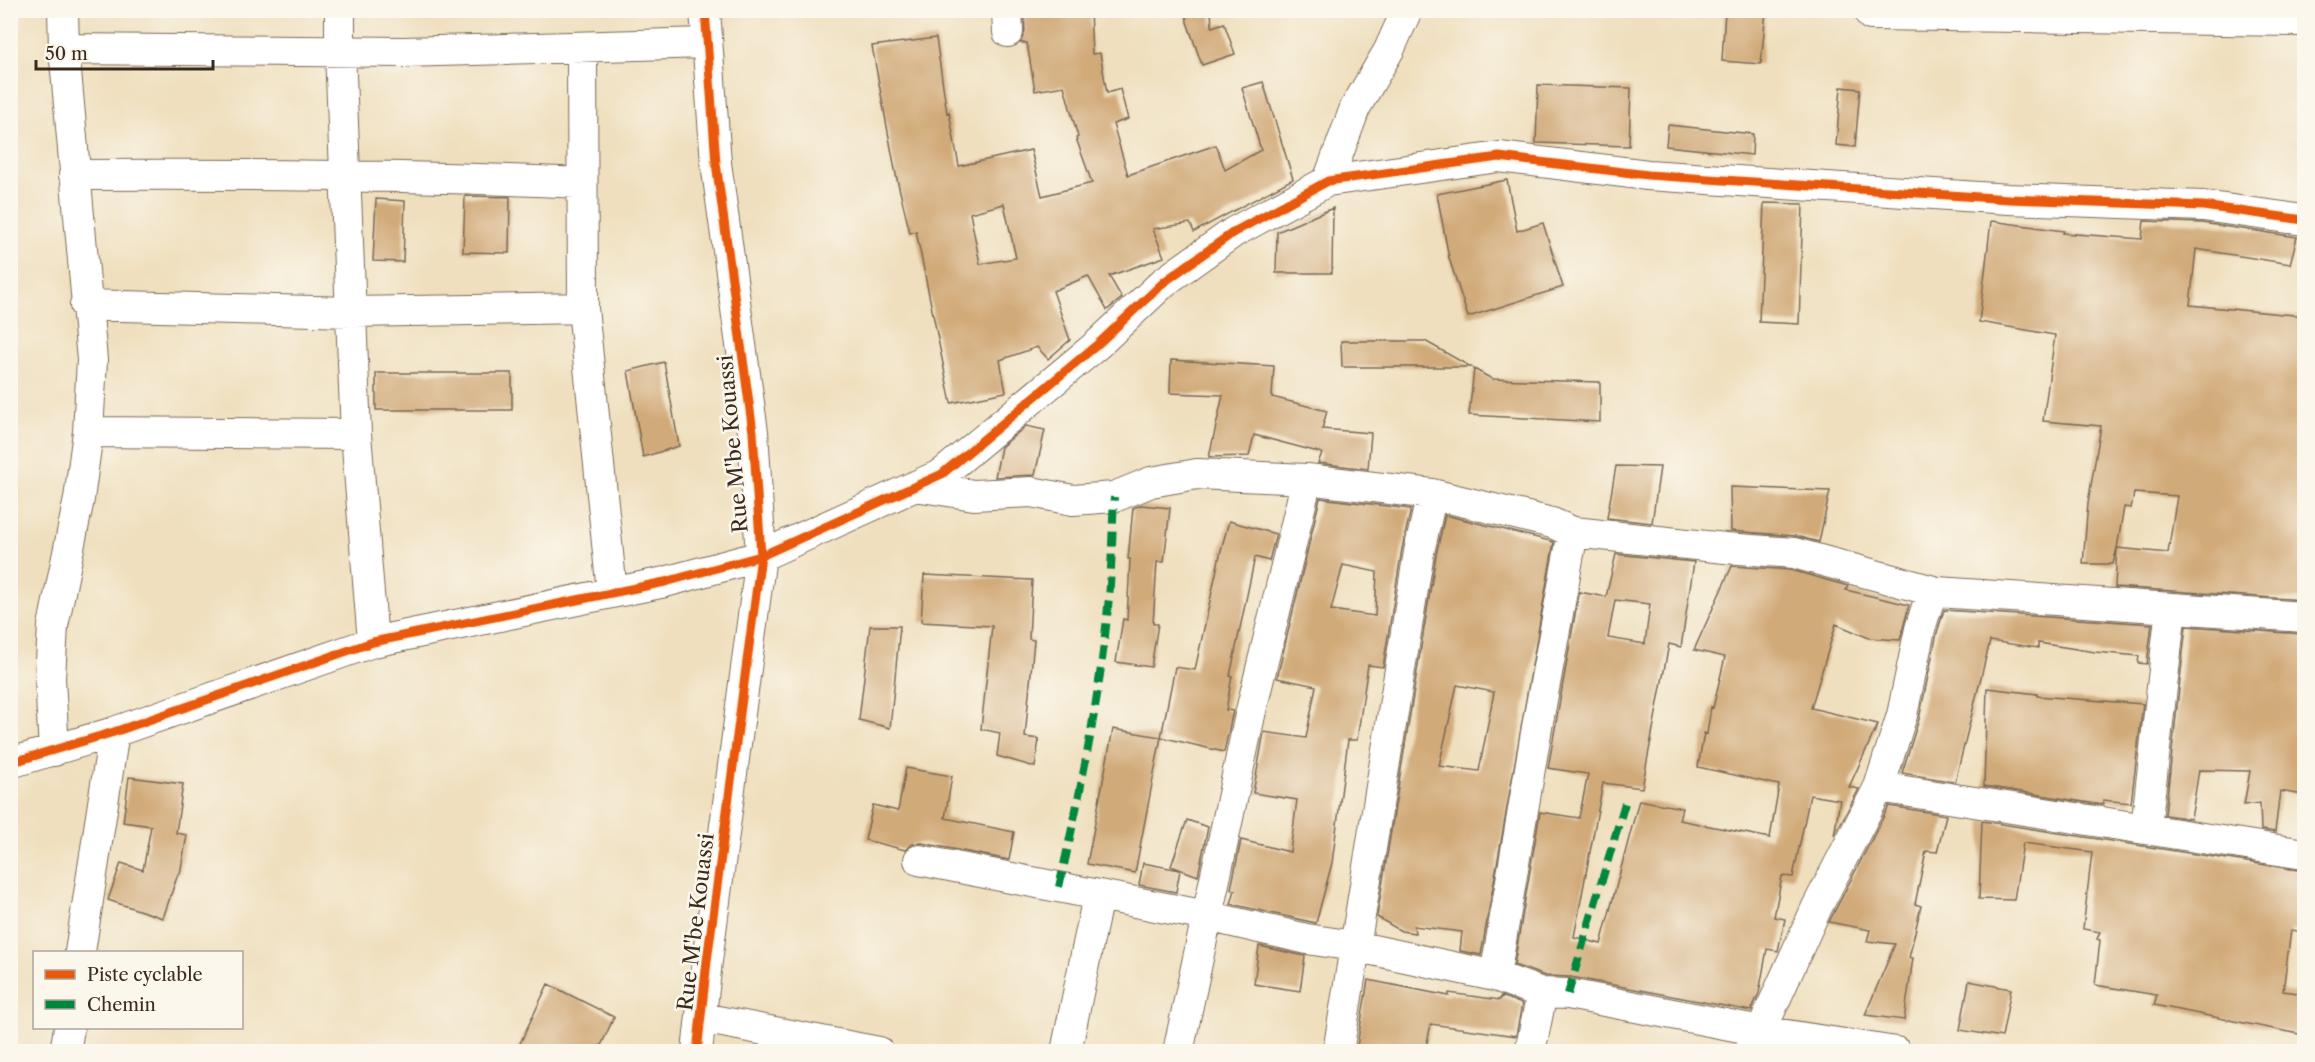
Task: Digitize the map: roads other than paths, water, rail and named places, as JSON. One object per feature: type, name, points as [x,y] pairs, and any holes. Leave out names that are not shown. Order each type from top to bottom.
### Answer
[{"type":"street","points":[[54,751],[50,678],[53,626],[80,499],[88,432],[92,360],[74,175],[63,10]]},
{"type":"street","points":[[340,10],[356,434],[373,642]]},
{"type":"street","name":"Rue M'be Kouassi","points":[[698,1052],[707,961],[761,556],[753,432],[716,163],[705,10]]},
{"type":"street","points":[[1328,181],[1355,108],[1389,50],[1407,10]]},
{"type":"street","points":[[1870,15],[2259,16],[2304,21]]},
{"type":"street","points":[[64,49],[340,52],[582,48],[706,43]]},
{"type":"street","points":[[582,48],[583,308],[612,592]]},
{"type":"street","points":[[10,763],[114,732],[373,642],[665,582],[761,556],[942,474],[1098,344],[1164,282],[1234,232],[1328,181],[1499,157],[1671,177],[2009,199],[2203,206],[2304,220]]},
{"type":"street","points":[[74,175],[345,176],[582,183]]},
{"type":"street","points":[[85,305],[351,312],[583,308]]},
{"type":"street","points":[[88,432],[356,434]]},
{"type":"street","points":[[915,486],[974,495],[1031,492],[1073,500],[1114,497],[1151,482],[1197,474],[1307,478],[1432,494],[1552,523],[1573,532],[1794,553],[1937,592],[2304,617]]},
{"type":"street","points":[[1178,1052],[1250,715],[1307,478]]},
{"type":"street","points":[[1338,1052],[1419,552],[1432,494]]},
{"type":"street","points":[[1495,976],[1573,532]]},
{"type":"street","points":[[1755,1041],[1817,907],[1879,787],[1902,715],[1920,629],[1929,600],[1937,592]]},
{"type":"street","points":[[2146,828],[2171,608]]},
{"type":"street","points":[[80,951],[114,732]]},
{"type":"street","points":[[1879,787],[2304,854]]},
{"type":"street","points":[[919,860],[1207,916],[1307,939],[1354,946],[1495,976],[1542,993],[1568,994],[1755,1041],[1896,1052]]},
{"type":"street","points":[[1066,1052],[1098,896]]},
{"type":"street","points":[[1530,1052],[1542,993]]},
{"type":"street","points":[[702,1018],[879,1052]]},
{"type":"street","points":[[65,1052],[69,1029]]}]
